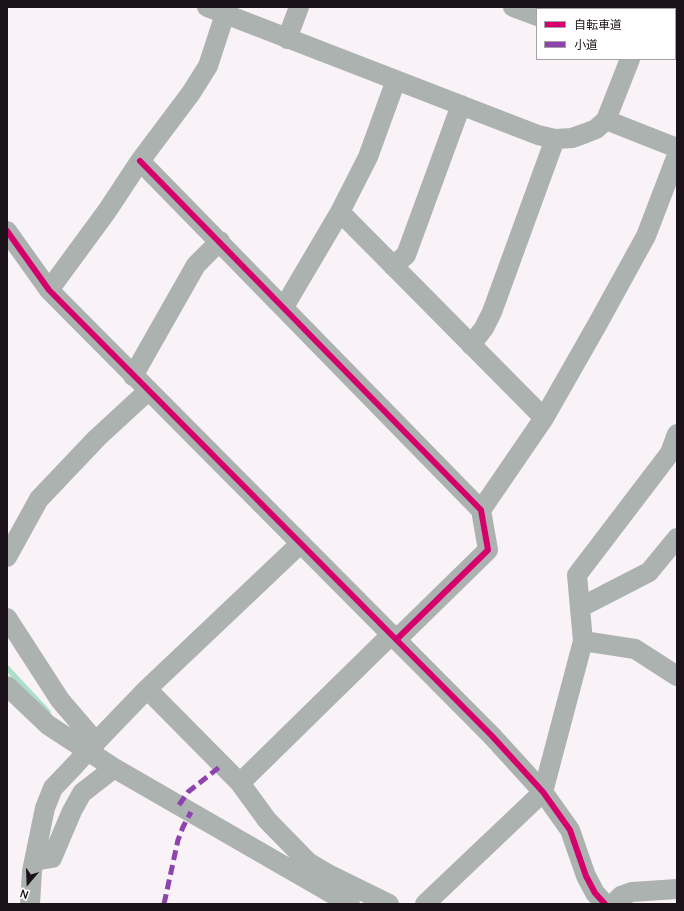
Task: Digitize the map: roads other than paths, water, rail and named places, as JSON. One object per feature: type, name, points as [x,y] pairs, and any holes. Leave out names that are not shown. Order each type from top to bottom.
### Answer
[{"type":"street","points":[[207,7],[538,135],[555,139],[572,138],[586,133],[596,129],[606,120],[630,60]]},
{"type":"street","points":[[288,38],[299,7]]},
{"type":"street","points":[[513,7],[536,16]]},
{"type":"street","points":[[49,290],[107,211],[140,161],[208,66],[225,14]]},
{"type":"street","points":[[284,307],[340,212],[368,157],[396,80]]},
{"type":"street","points":[[393,266],[406,255],[461,105]]},
{"type":"street","points":[[606,120],[677,148]]},
{"type":"street","points":[[471,345],[484,328],[492,312],[555,139]]},
{"type":"street","points":[[481,510],[544,418],[646,236],[677,155]]},
{"type":"street","points":[[140,161],[220,241],[481,510],[488,550],[240,783]]},
{"type":"street","points":[[340,212],[544,418]]},
{"type":"street","points":[[7,231],[49,290],[148,392],[300,544],[395,636],[492,736],[543,792],[570,830],[586,876],[595,893],[605,904]]},
{"type":"street","points":[[133,376],[196,265],[220,241]]},
{"type":"street","points":[[7,557],[39,499],[96,438],[148,392]]},
{"type":"street","points":[[425,904],[543,792],[583,641],[577,575],[670,453],[677,434]]},
{"type":"street","points":[[581,607],[649,572],[677,538]]},
{"type":"street","points":[[30,904],[34,861],[45,808],[53,788],[147,689],[300,544]]},
{"type":"street","points":[[7,618],[60,700],[96,742]]},
{"type":"street","points":[[583,641],[635,649],[677,676]]},
{"type":"street","points":[[7,686],[48,725],[114,768],[350,904]]},
{"type":"street","points":[[147,689],[240,783],[267,820],[308,862],[330,875],[388,904]]},
{"type":"street","points":[[34,861],[52,858],[72,811],[82,793],[114,768]]},
{"type":"street","points":[[613,904],[621,896],[632,892],[677,889]]},
{"type":"waterway","points":[[7,668],[48,712]]}]
